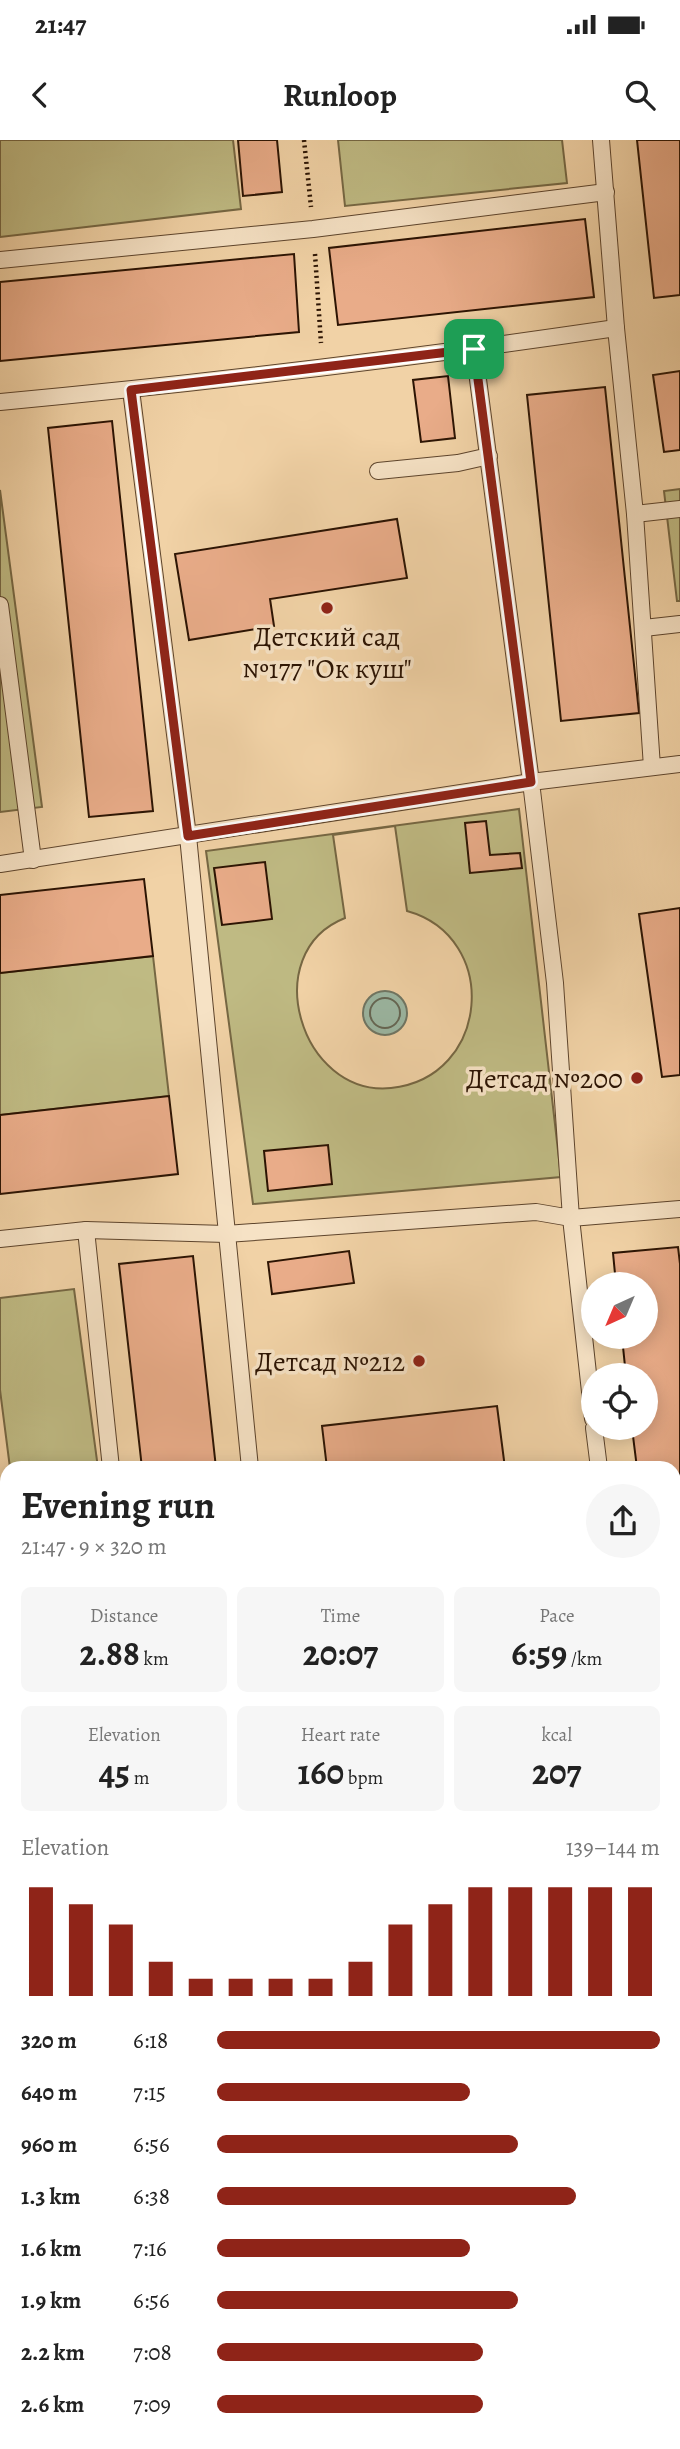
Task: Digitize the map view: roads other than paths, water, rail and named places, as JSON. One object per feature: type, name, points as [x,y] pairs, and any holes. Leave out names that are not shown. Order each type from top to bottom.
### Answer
[{"type":"lane","points":[[601,140],[635,514],[652,767]]},
{"type":"lane","points":[[0,260],[313,229],[606,192]]},
{"type":"lane","points":[[0,402],[131,390],[474,349],[616,328]]},
{"type":"lane","points":[[474,349],[555,983],[570,1218],[587,1363]]},
{"type":"lane","points":[[131,390],[188,836],[249,1461]]},
{"type":"lane","points":[[378,471],[458,463],[489,456]]},
{"type":"lane","points":[[635,514],[680,509]]},
{"type":"lane","points":[[0,605],[33,860]]},
{"type":"lane","points":[[644,628],[680,624]]},
{"type":"lane","points":[[0,864],[531,782],[680,764]]},
{"type":"lane","points":[[0,1239],[86,1230],[226,1234],[536,1212],[570,1218],[680,1209]]},
{"type":"lane","points":[[86,1230],[110,1461]]},
{"type":"lane","points":[[596,1440],[598,1461]]},
{"type":"water","points":[[385,991],[394,992],[401,997],[406,1004],[406,1022],[401,1029],[394,1034],[385,1035],[376,1034],[369,1029],[364,1022],[363,1013],[364,1004],[369,997],[376,992]]},
{"type":"place","name":"Детский сад №177 \"Ок куш\"","points":[[327,608]]},
{"type":"place","name":"Детсад №200","points":[[637,1078]]},
{"type":"place","name":"Детсад №212","points":[[419,1361]]}]
